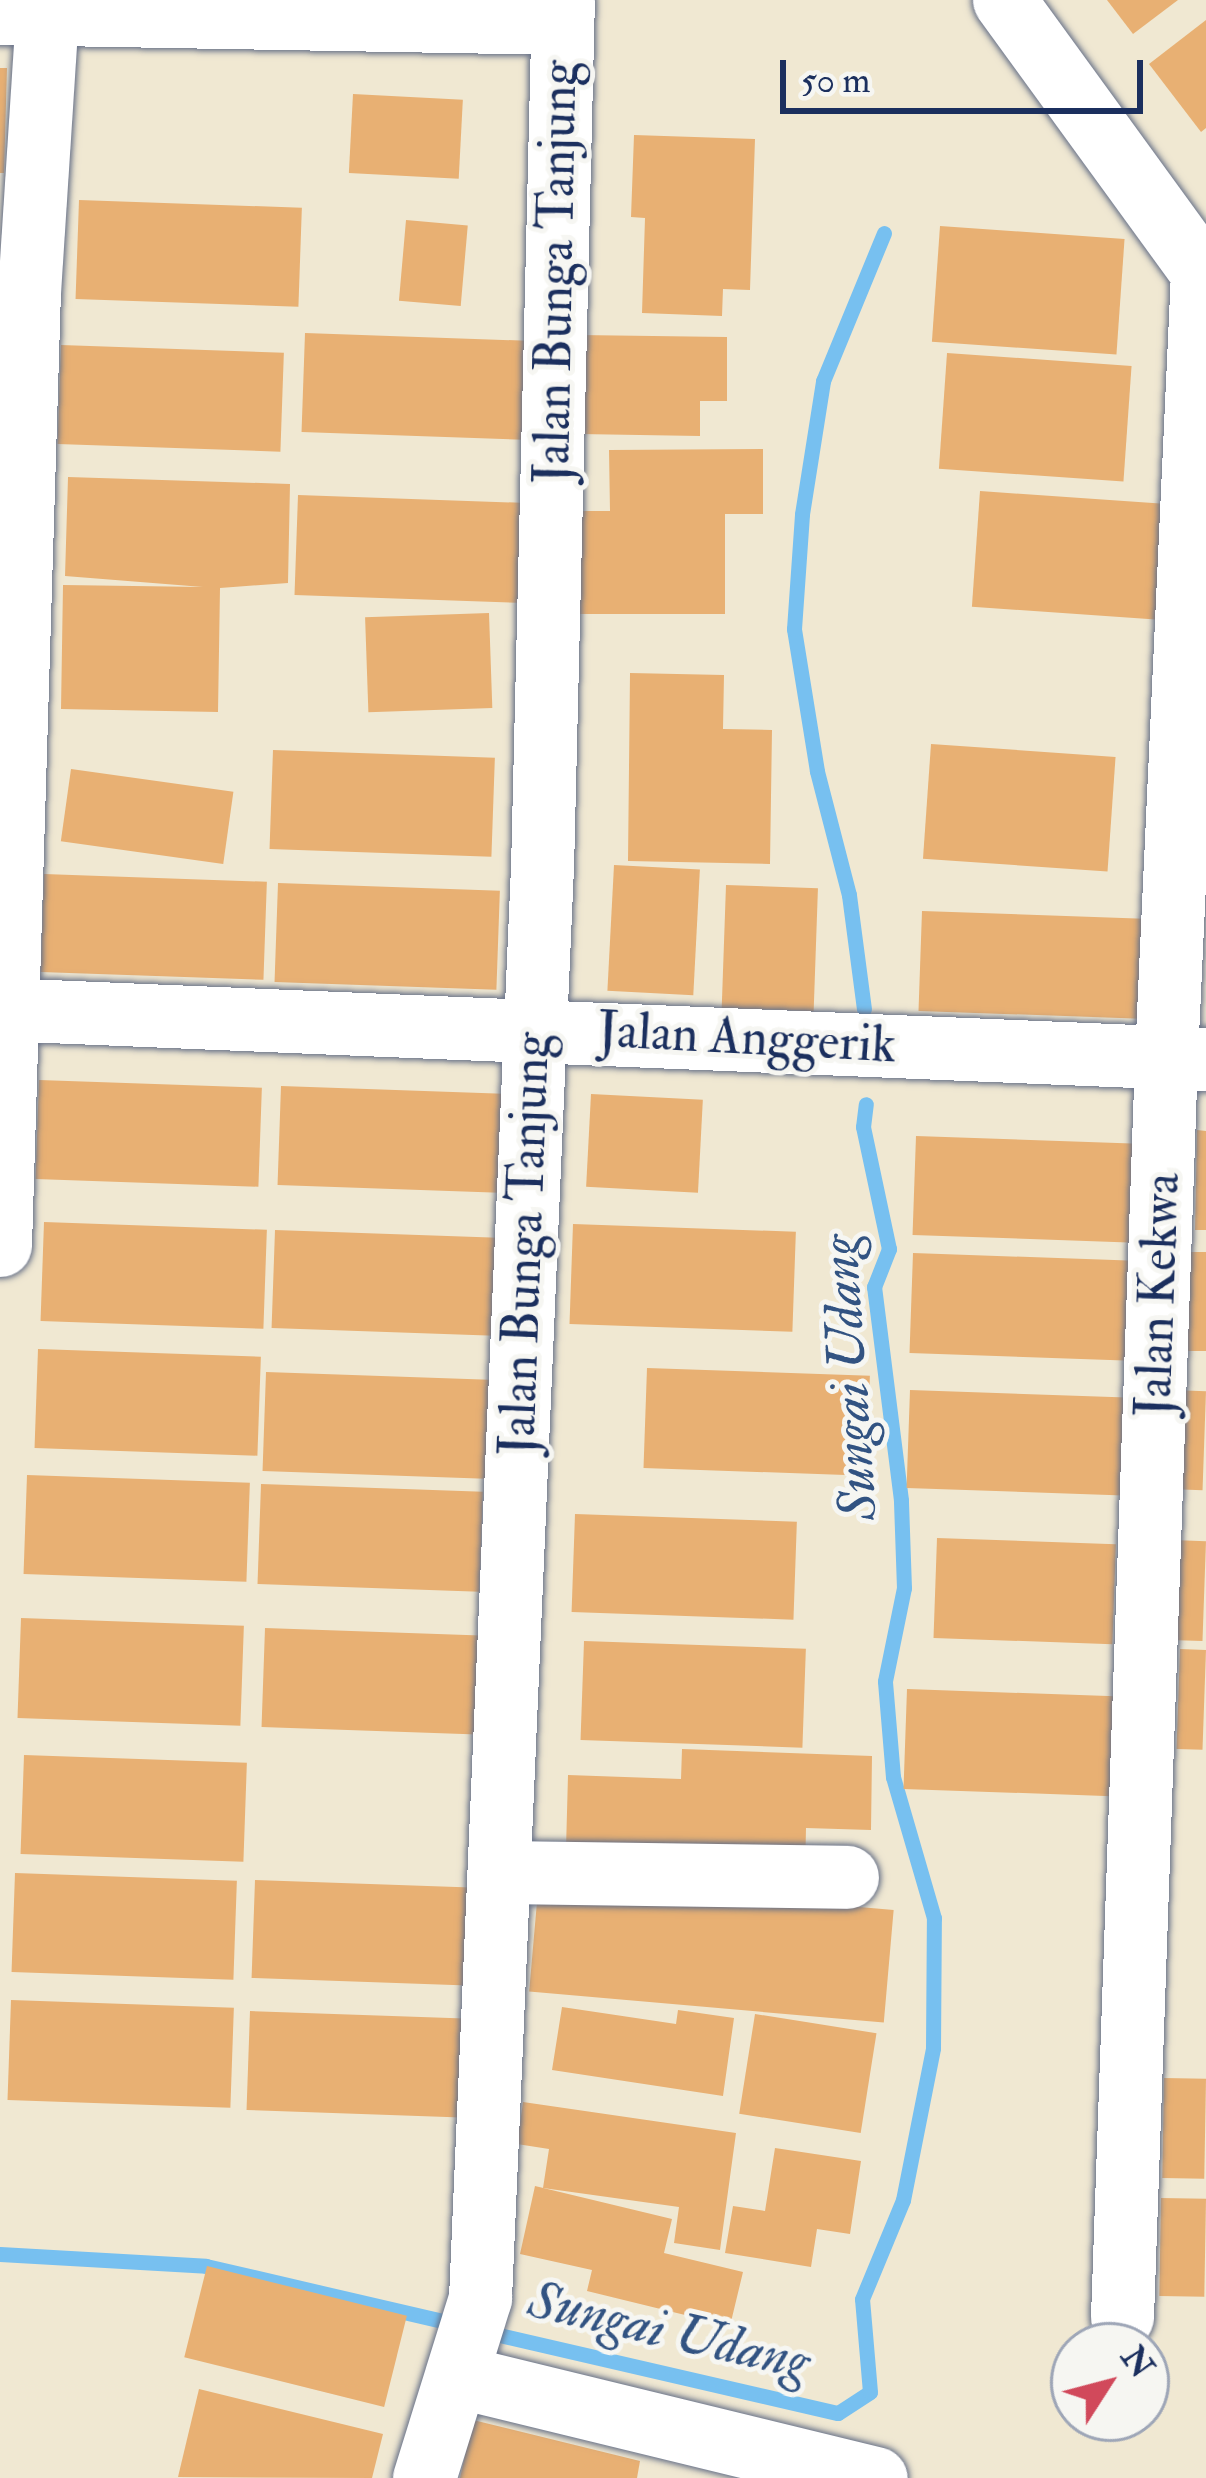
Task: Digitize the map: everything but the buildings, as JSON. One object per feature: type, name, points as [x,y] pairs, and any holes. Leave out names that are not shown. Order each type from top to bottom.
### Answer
[{"type":"street","points":[[1004,0],[1204,276]]},
{"type":"street","points":[[0,1244],[29,292],[32,10],[563,11]]},
{"type":"street","name":"Jalan Bunga Tanjung","points":[[424,2478],[468,2341],[499,1872],[533,1029],[563,11]]},
{"type":"street","name":"Jalan Kekwa","points":[[1122,2317],[1186,1058],[1204,276]]},
{"type":"street","name":"Jalan Anggerik","points":[[4,1009],[1186,1058]]},
{"type":"street","points":[[499,1872],[847,1877]]},
{"type":"street","points":[[468,2341],[876,2478]]},
{"type":"waterway","name":"Sungai Udang","points":[[864,1009],[849,895],[817,771],[794,629],[802,514],[823,381],[884,233]]},
{"type":"waterway","name":"Sungai Udang","points":[[482,2331],[838,2413],[870,2392],[862,2299],[903,2200],[933,2048],[934,1918],[893,1777],[885,1681],[904,1588],[901,1500],[874,1287],[889,1249],[863,1127],[866,1104]]},
{"type":"waterway","name":"Sungai Udang","points":[[0,2254],[206,2266],[459,2325]]}]
